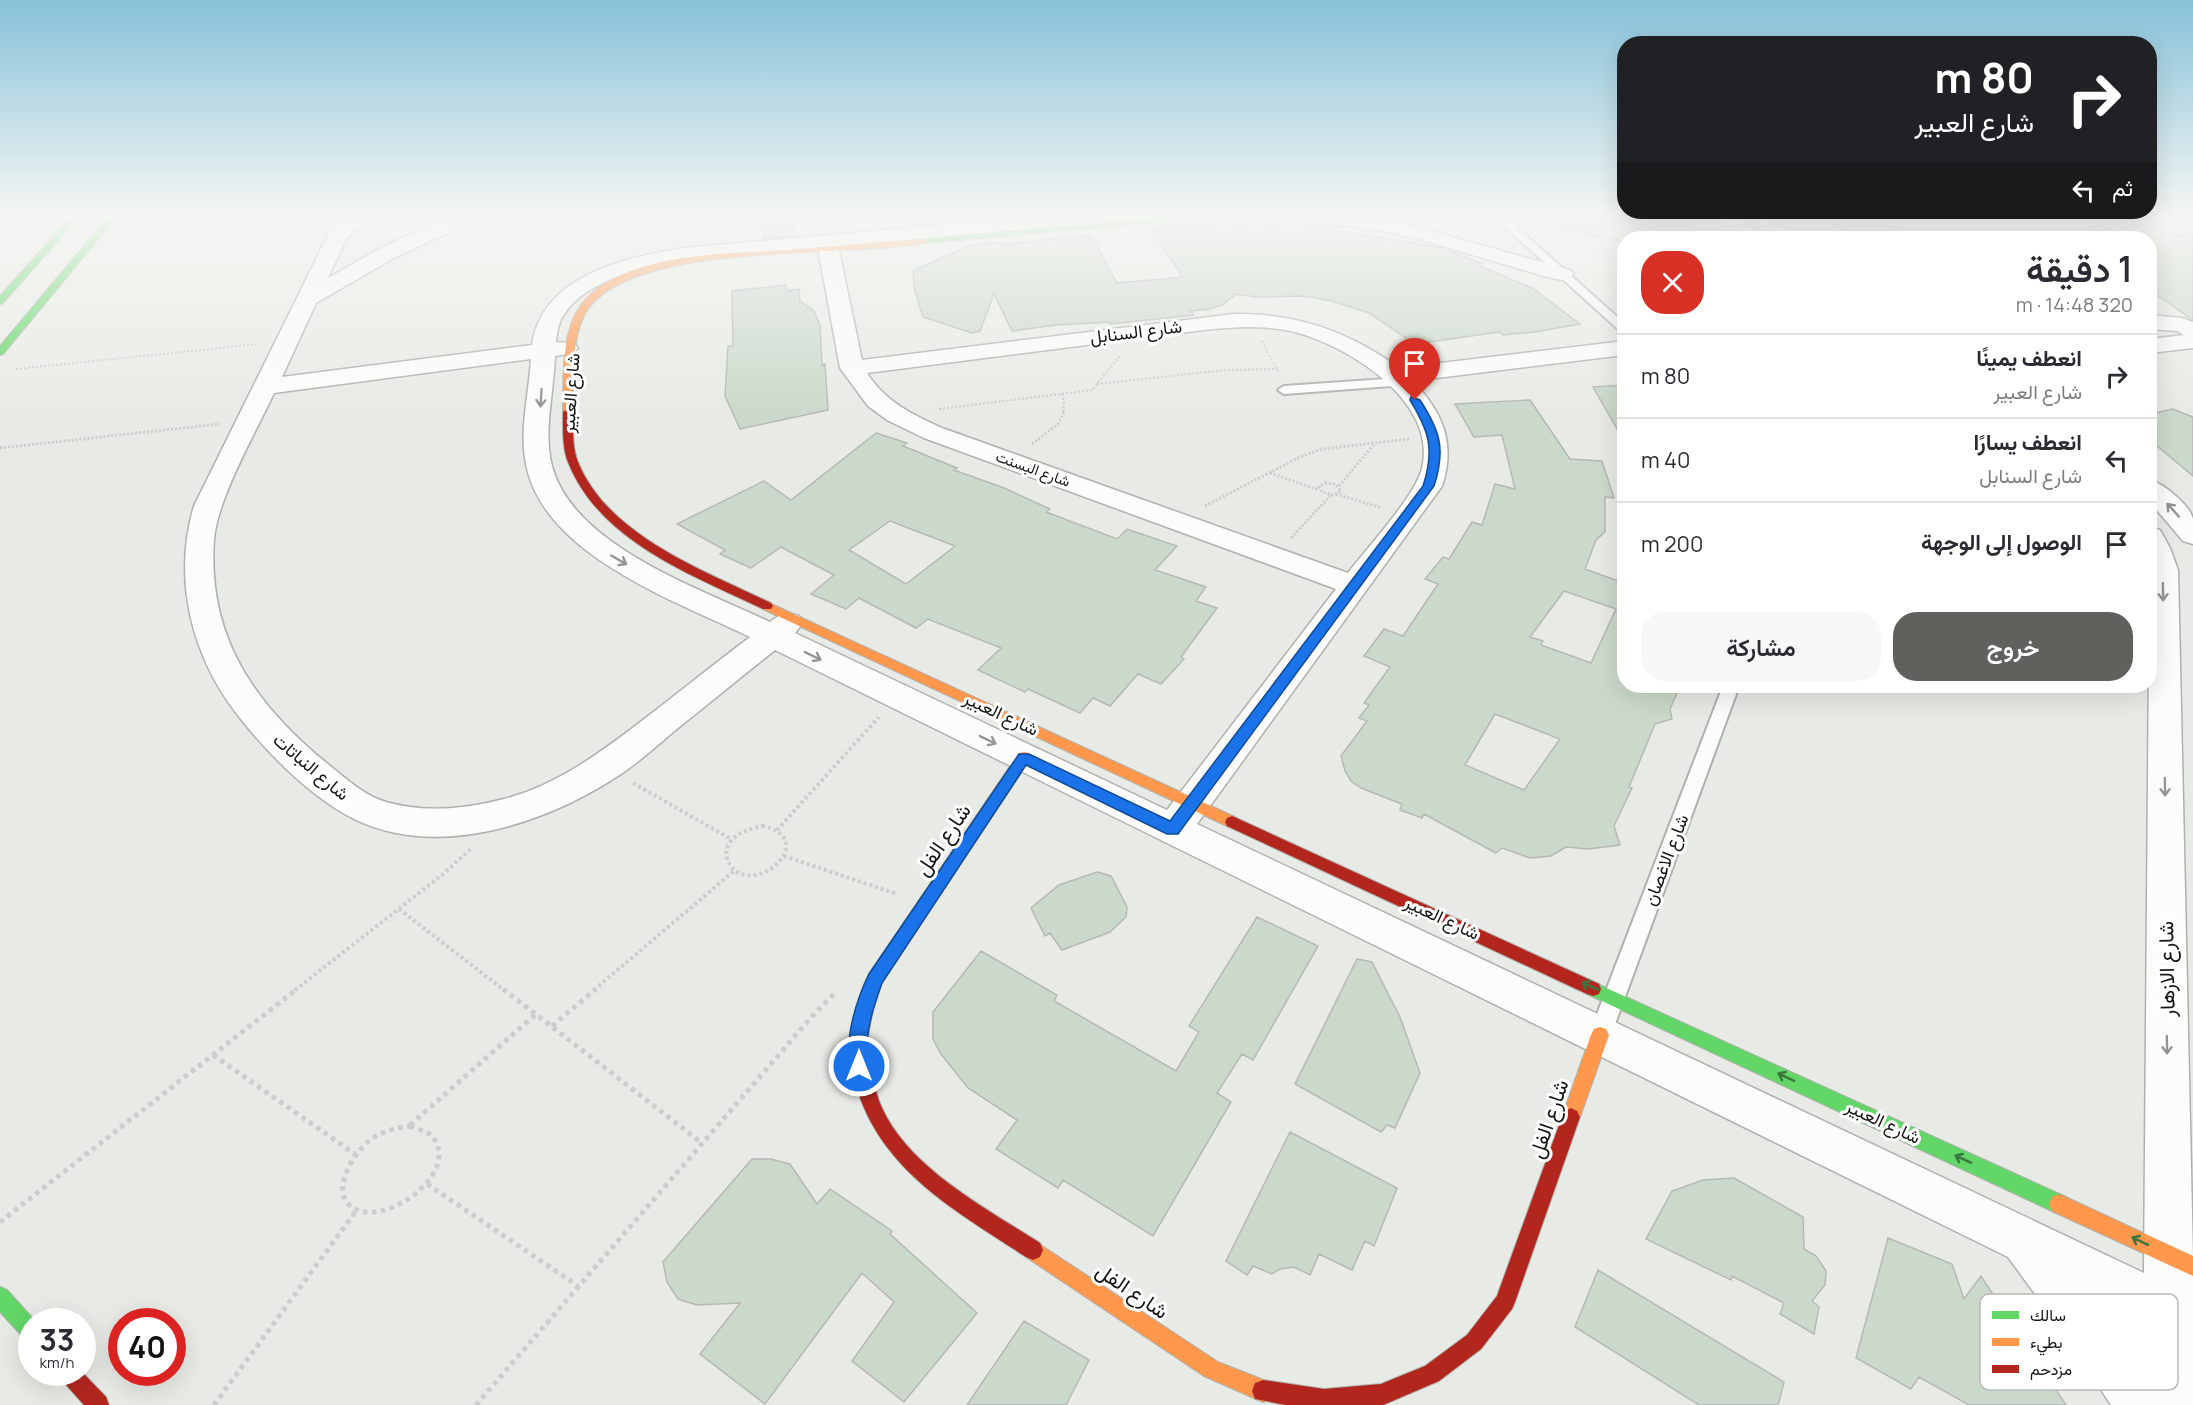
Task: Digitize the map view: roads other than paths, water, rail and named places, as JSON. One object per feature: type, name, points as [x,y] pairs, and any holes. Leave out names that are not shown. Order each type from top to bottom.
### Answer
[{"type":"street","points":[[0,301],[19,281]]},
{"type":"street","points":[[0,352],[59,281]]},
{"type":"street","name":"شارع النباتات","points":[[316,281],[208,506],[200,552],[199,576],[203,613],[214,650],[234,687],[260,723],[295,758],[358,805],[383,816],[414,822],[447,823],[519,810],[553,797],[585,781],[783,628]]},
{"type":"street","points":[[306,300],[339,281]]},
{"type":"street","name":"شارع العبير","points":[[596,281],[581,288],[556,310],[549,322],[559,349],[537,446],[539,465],[545,485],[566,517],[591,542],[615,558],[1193,802],[2181,1260]]},
{"type":"street","name":"شارع البسنت","points":[[835,281],[852,368],[862,387],[879,404],[895,415],[933,433],[1356,585]]},
{"type":"street","name":"شارع السنابل","points":[[852,368],[1212,322],[1252,320],[1297,325],[1347,342],[1398,379],[1428,421],[1433,436],[1436,464],[1429,486],[1409,516],[1173,829]]},
{"type":"street","points":[[2157,323],[2190,330]]},
{"type":"street","points":[[2157,330],[2190,330]]},
{"type":"street","points":[[2157,343],[2190,330]]},
{"type":"street","points":[[264,387],[559,349]]},
{"type":"street","points":[[1398,379],[1617,349]]},
{"type":"street","points":[[2157,494],[2169,505],[2193,535]]},
{"type":"street","name":"شارع الازهار","points":[[2157,551],[2163,570],[2157,658],[2181,1260],[2181,1316],[2178,1340]]},
{"type":"street","name":"شارع العبير","points":[[783,628],[898,697],[2135,1294]]},
{"type":"street","name":"شارع الفل","points":[[1024,758],[875,979],[862,1017],[859,1036],[859,1066],[865,1096],[878,1126],[897,1152],[913,1168],[1211,1369],[1266,1392],[1324,1400],[1381,1395],[1432,1374],[1474,1342],[1505,1302],[1600,1035]]},
{"type":"street","points":[[2021,1239],[2067,1294]]},
{"type":"street","points":[[0,1297],[18,1317]]},
{"type":"street","points":[[81,1386],[98,1405]]},
{"type":"street","points":[[2131,1390],[2140,1405]]},
{"type":"street","name":"شارع الازهار","points":[[2170,1405],[2172,1390]]},
{"type":"lane","points":[[1570,281],[1617,323]]},
{"type":"lane","points":[[1284,390],[1398,379]]},
{"type":"lane","name":"شارع الاغصان","points":[[1600,1035],[1728,693]]}]
